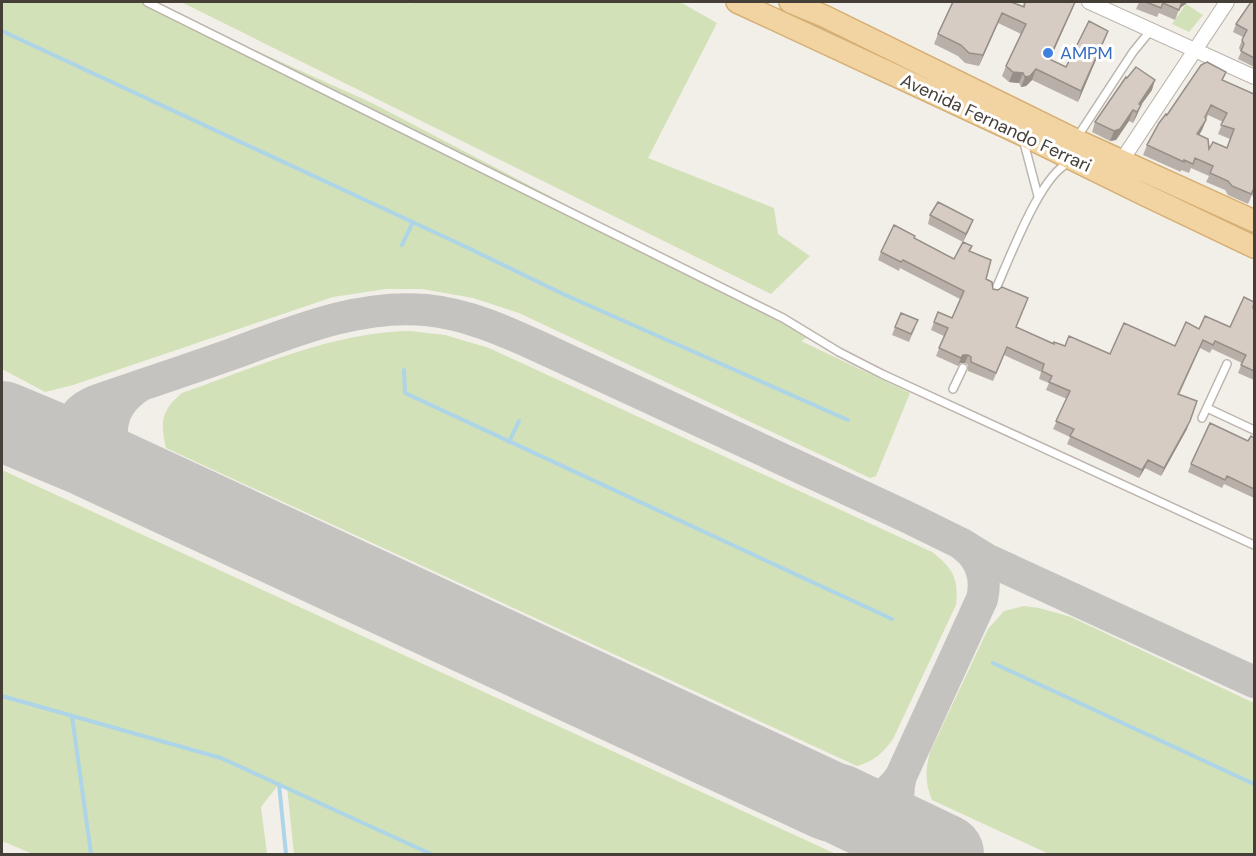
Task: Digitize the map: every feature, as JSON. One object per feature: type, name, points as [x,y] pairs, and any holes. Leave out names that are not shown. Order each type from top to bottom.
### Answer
[{"type":"main road","name":"Avenida Fernando Ferrari","points":[[737,2],[1021,134],[1077,150]]},
{"type":"main road","name":"Avenida Fernando Ferrari","points":[[790,2],[826,9],[1077,150],[1143,194],[1254,247]]},
{"type":"main road","points":[[826,9],[840,50]]},
{"type":"main road","points":[[1077,150],[1111,163],[1122,160],[1254,221]]},
{"type":"street","points":[[1089,2],[1254,77]]},
{"type":"street","points":[[1122,160],[1227,2]]},
{"type":"lane","points":[[147,2],[783,318],[839,352],[882,374],[1254,545]]},
{"type":"lane","points":[[994,293],[1038,196],[1077,150],[1132,52],[1152,30]]},
{"type":"lane","points":[[1021,134],[1038,196]]},
{"type":"lane","points":[[1202,418],[1227,363]]},
{"type":"lane","points":[[953,389],[963,368]]},
{"type":"lane","points":[[1207,408],[1254,429]]},
{"type":"green space","points":[[2,2],[148,2],[372,103],[783,318],[812,334],[801,341],[910,393],[876,476],[870,478],[519,313],[473,298],[422,289],[386,289],[333,297],[73,385],[45,392],[2,369]]},
{"type":"green space","points":[[181,2],[407,2],[411,4],[412,2],[680,2],[717,23],[648,158],[774,208],[778,234],[810,256],[771,294]]},
{"type":"green space","points":[[1186,4],[1203,15],[1189,32],[1172,24]]},
{"type":"green space","points":[[410,331],[445,335],[489,348],[932,552],[945,563],[955,581],[956,605],[893,739],[886,748],[878,756],[857,766],[166,448],[163,431],[164,417],[170,405],[182,393],[323,344],[381,333]]},
{"type":"green space","points":[[2,470],[836,854],[294,854],[287,787],[279,784],[261,807],[267,854],[33,854],[2,841]]},
{"type":"green space","points":[[1024,606],[1071,617],[1254,703],[1254,854],[1049,854],[932,800],[927,776],[930,752],[988,629],[1004,611]]},
{"type":"building","points":[[953,2],[1011,2],[1024,7],[1025,2],[1075,2],[1049,59],[1066,67],[1089,21],[1108,31],[1081,91],[1036,69],[1030,76],[1025,77],[1023,73],[1013,72],[1006,66],[1026,24],[1002,13],[983,55],[969,53],[961,45],[938,34]]},
{"type":"building","points":[[1146,2],[1182,2],[1179,10],[1163,3],[1161,8]]},
{"type":"building","points":[[1251,2],[1254,2],[1254,58],[1241,51],[1244,44],[1242,40],[1247,30],[1236,24]]},
{"type":"building","points":[[1207,62],[1226,72],[1222,80],[1254,94],[1254,188],[1251,194],[1210,173],[1213,166],[1195,158],[1193,164],[1184,160],[1184,162],[1147,145],[1159,123],[1201,65]],"holes":[[[1211,105],[1227,113],[1221,125],[1234,129],[1227,148],[1213,142],[1209,149],[1208,139],[1197,134],[1206,120],[1205,117]]]},
{"type":"building","points":[[1136,67],[1155,80],[1139,104],[1141,105],[1137,112],[1133,110],[1120,129],[1114,131],[1095,122],[1126,77]]},
{"type":"building","points":[[938,202],[973,220],[966,234],[930,215]]},
{"type":"building","points":[[894,225],[954,259],[963,242],[972,246],[969,251],[991,260],[986,279],[992,282],[993,289],[998,290],[1002,287],[1028,298],[1016,327],[1054,344],[1054,342],[1065,346],[1069,336],[1110,354],[1124,323],[1175,346],[1186,322],[1199,329],[1205,316],[1230,327],[1244,297],[1254,302],[1254,371],[1241,365],[1246,355],[1215,341],[1213,345],[1203,340],[1178,394],[1197,401],[1190,421],[1164,468],[1148,460],[1142,470],[1070,436],[1074,429],[1056,421],[1070,391],[1049,382],[1052,376],[1042,371],[1044,364],[1007,347],[996,373],[971,362],[971,357],[968,355],[963,355],[961,358],[939,348],[948,328],[934,322],[938,312],[952,318],[964,291],[903,260],[901,262],[881,252]]},
{"type":"building","points":[[901,313],[918,320],[911,334],[895,327]]},
{"type":"building","points":[[1210,423],[1248,441],[1251,436],[1254,438],[1254,489],[1227,476],[1225,480],[1191,464]]},
{"type":"waterway","points":[[2,31],[563,294],[848,420]]},
{"type":"waterway","points":[[402,245],[413,222]]},
{"type":"waterway","points":[[404,370],[405,393],[892,619]]},
{"type":"waterway","points":[[509,442],[519,421]]},
{"type":"waterway","points":[[993,663],[1254,784]]},
{"type":"waterway","points":[[2,696],[221,758],[431,854]]},
{"type":"waterway","points":[[72,716],[91,854]]},
{"type":"waterway","points":[[279,784],[286,854]]},
{"type":"taxiway","points":[[81,454],[72,430],[73,423],[79,411],[95,401],[327,321],[351,315],[401,309],[441,312],[486,324],[528,342],[905,516],[960,543],[986,559],[1254,682]]},
{"type":"taxiway","points":[[140,386],[118,408],[113,421],[112,434],[121,460],[142,482]]},
{"type":"taxiway","points":[[839,804],[858,804],[874,799],[889,790],[901,776],[982,599],[984,584],[979,563],[965,547]]},
{"type":"taxiway","points":[[901,776],[898,793],[900,809],[913,840]]},
{"type":"runway","points":[[2,421],[81,454],[944,854]]},
{"type":"place","name":"AMPM","points":[[1048,53]]}]
